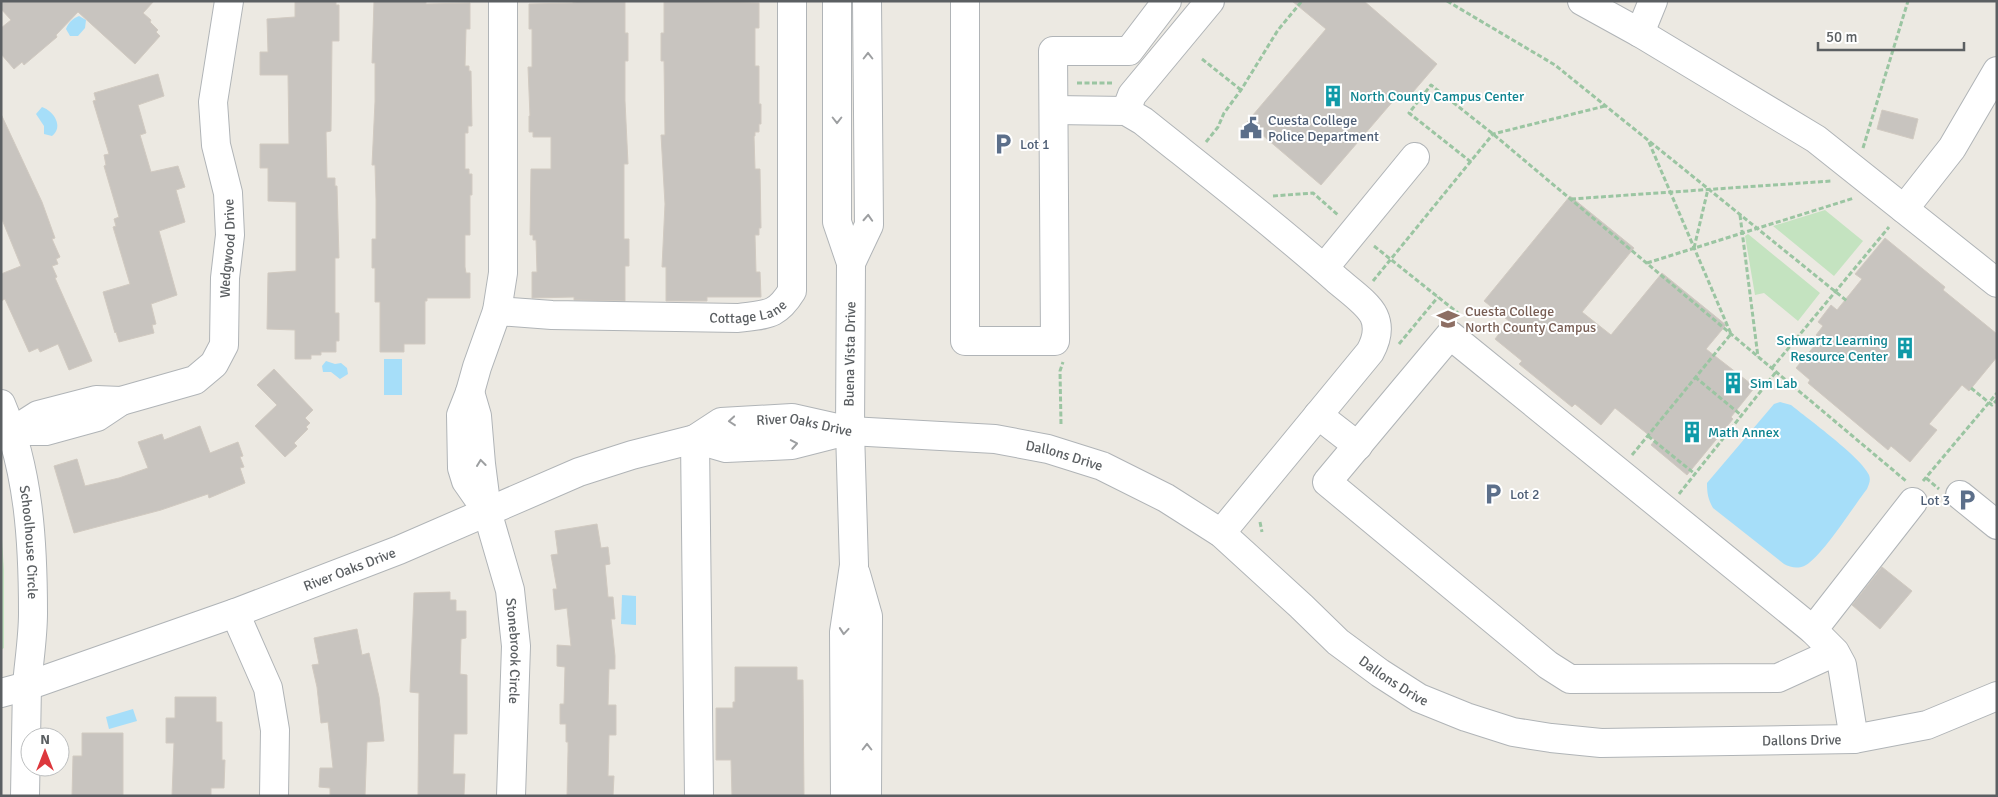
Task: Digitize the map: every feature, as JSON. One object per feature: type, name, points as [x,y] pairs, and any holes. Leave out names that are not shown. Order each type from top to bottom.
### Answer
[{"type":"street","name":"Wedgwood Drive","points":[[13,431],[46,431],[54,429],[97,417],[121,402],[196,380],[214,364],[224,345],[225,278],[230,235],[228,193],[216,145],[213,102],[229,1]]},
{"type":"street","points":[[487,511],[477,416],[470,392],[497,311],[503,273],[503,1]]},
{"type":"street","name":"Cottage Lane","points":[[497,311],[552,316],[738,318],[768,314],[783,305],[792,291],[792,1]]},
{"type":"street","name":"Buena Vista Drive","points":[[837,1],[837,222],[851,263],[850,431],[854,565],[844,632],[844,796]]},
{"type":"street","name":"Buena Vista Drive","points":[[851,263],[869,224],[867,1]]},
{"type":"street","points":[[965,1],[965,341],[1054,341],[1054,51],[1129,51],[1167,1]]},
{"type":"street","points":[[1582,1],[1640,33],[1816,139],[1858,183],[1904,209],[1997,283]]},
{"type":"street","points":[[1640,33],[1653,1]]},
{"type":"street","points":[[1126,111],[1132,95],[1196,6]]},
{"type":"street","points":[[1904,209],[1952,148],[1997,72]]},
{"type":"street","points":[[1054,110],[1126,111],[1150,127],[1324,268],[1367,305],[1374,316],[1377,328],[1376,341],[1370,352],[1221,533]]},
{"type":"street","points":[[1324,268],[1415,157]]},
{"type":"street","points":[[1835,652],[1778,678],[1570,679],[1548,665],[1327,482],[1450,335],[1813,630],[1835,652],[1842,665],[1854,739]]},
{"type":"street","name":"Schoolhouse Circle","points":[[1,404],[13,431],[28,499],[33,614],[28,686],[25,796]]},
{"type":"street","points":[[1318,415],[1358,446]]},
{"type":"street","name":"River Oaks Drive","points":[[1,693],[28,686],[235,613],[399,550],[579,472],[632,455],[695,439],[721,422],[792,418],[850,431]]},
{"type":"street","name":"Dallons Drive","points":[[850,431],[995,439],[1048,449],[1102,466],[1166,498],[1221,533],[1302,606],[1338,642],[1380,673],[1419,698],[1466,717],[1514,732],[1601,743],[1854,739],[1927,725],[1997,696]]},
{"type":"street","points":[[695,439],[699,796]]},
{"type":"street","points":[[1813,630],[1914,489]]},
{"type":"street","points":[[1952,494],[1997,525]]},
{"type":"street","name":"Stonebrook Circle","points":[[487,511],[510,590],[516,646],[511,796]]},
{"type":"street","name":"Buena Vista Drive","points":[[854,565],[868,616],[867,796]]},
{"type":"street","points":[[235,613],[268,688],[276,730],[274,796]]},
{"type":"path","points":[[1201,148],[1218,127],[1224,113],[1241,90],[1278,30],[1302,1]]},
{"type":"path","points":[[1447,1],[1555,65],[1847,302]]},
{"type":"path","points":[[1858,183],[1908,1]]},
{"type":"path","points":[[1202,59],[1241,90]]},
{"type":"path","points":[[1470,162],[1409,113],[1431,85],[1493,134],[1914,489],[1926,478],[1991,404],[1997,394]]},
{"type":"path","points":[[1373,282],[1493,134],[1605,106]]},
{"type":"path","points":[[1648,140],[1731,334]]},
{"type":"path","points":[[1570,199],[1853,179],[1858,183]]},
{"type":"path","points":[[1647,263],[1756,228],[1858,183]]},
{"type":"path","points":[[1694,248],[1708,189]]},
{"type":"path","points":[[1271,196],[1313,193],[1342,219]]},
{"type":"path","points":[[1772,368],[1904,209]]},
{"type":"path","points":[[1740,215],[1758,357]]},
{"type":"path","points":[[1374,246],[1460,315]]},
{"type":"path","points":[[1630,458],[1731,334]]},
{"type":"path","points":[[1061,424],[1060,371],[1064,357]]},
{"type":"path","points":[[1666,510],[1776,372]]},
{"type":"path","points":[[1696,378],[1741,416]]},
{"type":"path","points":[[1971,388],[1997,410]]},
{"type":"path","points":[[1991,404],[1997,400]]},
{"type":"path","points":[[1648,436],[1695,474]]},
{"type":"path","points":[[1926,478],[1952,494]]},
{"type":"green space","points":[[1825,210],[1863,241],[1834,276],[1773,226]]},
{"type":"green space","points":[[1748,234],[1820,293],[1798,321],[1764,293],[1755,295],[1745,236]]},
{"type":"green space","points":[[1,525],[4,570],[4,648],[1,650]]},
{"type":"water","points":[[79,16],[86,20],[85,28],[78,36],[70,36],[66,29],[73,19]]},
{"type":"water","points":[[42,107],[50,112],[56,120],[56,132],[52,136],[44,134],[44,126],[36,114]]},
{"type":"water","points":[[384,359],[402,359],[402,395],[384,395]]},
{"type":"water","points":[[326,361],[335,364],[341,363],[347,368],[348,374],[340,379],[331,372],[323,372],[322,366]]},
{"type":"water","points":[[1780,402],[1791,405],[1821,428],[1856,459],[1870,479],[1867,489],[1821,551],[1806,565],[1798,567],[1784,564],[1713,508],[1707,490],[1707,483],[1774,404]]},
{"type":"water","points":[[622,595],[636,596],[636,625],[621,624]]},
{"type":"water","points":[[133,709],[137,721],[109,729],[106,717]]},
{"type":"building","points":[[1,1],[154,1],[143,13],[151,20],[150,22],[158,30],[156,32],[160,36],[135,64],[78,12],[56,35],[57,37],[24,65],[22,62],[14,69],[1,54],[1,28],[11,20],[1,9]]},
{"type":"building","points":[[295,1],[336,1],[336,5],[339,5],[339,41],[332,41],[331,131],[326,132],[327,178],[335,178],[335,186],[337,186],[339,258],[335,258],[335,313],[339,313],[339,341],[336,341],[336,352],[321,352],[321,355],[311,355],[311,359],[295,359],[295,330],[267,329],[268,273],[296,271],[296,202],[268,201],[268,168],[260,168],[260,144],[289,144],[288,75],[260,75],[260,52],[268,52],[267,19],[295,17]]},
{"type":"building","points":[[374,1],[426,1],[426,4],[470,3],[470,29],[466,29],[465,66],[469,66],[469,71],[471,71],[472,126],[468,126],[468,133],[465,133],[465,169],[469,169],[469,174],[472,174],[472,195],[470,195],[470,235],[465,235],[465,267],[466,273],[470,273],[470,298],[427,298],[427,301],[425,301],[425,344],[404,344],[404,352],[380,352],[380,302],[375,302],[375,268],[372,268],[372,239],[376,239],[375,165],[372,165],[375,102],[375,63],[372,63]]},
{"type":"building","points":[[580,1],[625,1],[625,33],[628,33],[628,61],[625,61],[625,101],[628,164],[624,164],[624,239],[629,239],[629,266],[625,266],[625,301],[574,300],[574,297],[532,298],[532,272],[537,272],[536,240],[533,240],[533,235],[530,235],[531,169],[551,169],[551,137],[533,137],[533,132],[529,132],[528,67],[532,67],[532,29],[529,29],[529,4],[572,3]]},
{"type":"building","points":[[664,1],[759,3],[759,28],[755,28],[755,66],[759,66],[761,124],[759,124],[759,132],[755,132],[754,136],[755,169],[760,169],[761,228],[759,228],[759,235],[755,235],[756,272],[760,272],[761,297],[707,297],[707,301],[666,301],[666,267],[662,267],[665,204],[661,135],[665,135],[664,61],[661,61],[661,33],[664,33]]},
{"type":"building","name":"North County Campus Center","points":[[1292,1],[1364,1],[1437,64],[1407,99],[1400,93],[1321,185],[1247,122],[1326,29]]},
{"type":"building","points":[[158,74],[164,96],[138,105],[146,133],[140,135],[151,172],[178,166],[185,187],[176,190],[185,222],[159,231],[177,295],[151,304],[156,324],[152,325],[154,333],[119,342],[103,292],[130,284],[113,227],[116,226],[114,219],[119,217],[104,166],[106,165],[104,155],[109,154],[93,101],[96,100],[94,93]]},
{"type":"building","points":[[1882,110],[1918,119],[1913,139],[1877,129]]},
{"type":"building","points":[[1,114],[42,202],[55,238],[52,239],[60,257],[56,259],[58,264],[52,266],[57,277],[55,278],[92,361],[69,370],[58,344],[40,352],[38,348],[29,352],[5,299],[1,301],[1,274],[21,266],[1,217]]},
{"type":"building","points":[[1570,196],[1634,248],[1582,312],[1611,335],[1662,273],[1726,325],[1706,349],[1755,387],[1731,417],[1733,419],[1687,475],[1651,445],[1655,440],[1615,408],[1601,425],[1575,404],[1572,407],[1519,364],[1522,361],[1495,339],[1509,321],[1484,301]]},
{"type":"building","name":"Schwartz Learning Resource Center","points":[[1885,238],[1945,287],[1943,290],[1997,334],[1997,357],[1969,391],[1962,385],[1929,424],[1937,430],[1910,462],[1891,446],[1888,450],[1808,383],[1810,380],[1796,368],[1820,339],[1816,335],[1823,326],[1818,322],[1831,305],[1837,310],[1862,279],[1855,274]]},
{"type":"building","points":[[274,369],[313,410],[305,418],[310,423],[306,427],[308,429],[294,443],[297,446],[285,457],[255,426],[277,405],[257,385]]},
{"type":"building","points":[[200,426],[210,453],[238,442],[243,456],[240,457],[244,467],[240,468],[245,483],[209,498],[208,494],[161,510],[74,533],[54,466],[77,459],[85,486],[119,478],[148,468],[138,442],[162,434],[164,440]]},
{"type":"building","points":[[597,524],[601,548],[608,547],[610,564],[605,565],[608,597],[613,597],[615,619],[611,619],[615,669],[609,669],[608,705],[616,705],[616,735],[609,735],[608,776],[614,776],[613,796],[567,796],[568,742],[566,742],[566,724],[560,724],[560,704],[564,704],[565,667],[557,666],[557,645],[571,646],[567,608],[555,610],[553,589],[557,589],[551,555],[558,554],[555,531]]},
{"type":"building","points":[[1882,567],[1912,591],[1880,629],[1852,605]]},
{"type":"building","points":[[450,592],[450,600],[456,600],[456,611],[466,611],[466,638],[461,639],[460,674],[467,675],[467,734],[454,734],[453,774],[465,774],[464,795],[418,796],[419,693],[410,692],[414,593]]},
{"type":"building","points":[[357,629],[362,655],[369,653],[379,697],[384,741],[367,742],[365,796],[330,796],[330,788],[319,787],[320,768],[333,768],[328,722],[321,723],[317,687],[312,665],[319,664],[314,638]]},
{"type":"building","points":[[735,667],[797,667],[797,680],[803,680],[804,796],[732,796],[731,760],[716,760],[716,708],[733,708],[733,702],[735,702]]},
{"type":"building","points":[[175,697],[216,697],[216,722],[222,722],[222,760],[225,760],[224,788],[211,788],[211,796],[172,796],[174,743],[166,743],[166,718],[175,718]]},
{"type":"building","points":[[82,733],[123,733],[123,796],[72,796],[73,756],[82,756]]},
{"type":"place","name":"North County Campus Center","points":[[1333,96]]},
{"type":"place","name":"Cuesta College Police Department","points":[[1251,128]]},
{"type":"place","name":"Lot 1","points":[[1003,144]]},
{"type":"place","name":"Cuesta College North County Campus","points":[[1448,319]]},
{"type":"place","name":"Schwartz Learning Resource Center","points":[[1905,348]]},
{"type":"place","name":"Sim Lab","points":[[1733,383]]},
{"type":"place","name":"Math Annex","points":[[1692,432]]},
{"type":"place","name":"Lot 2","points":[[1493,494]]},
{"type":"place","name":"Lot 3","points":[[1967,500]]}]
